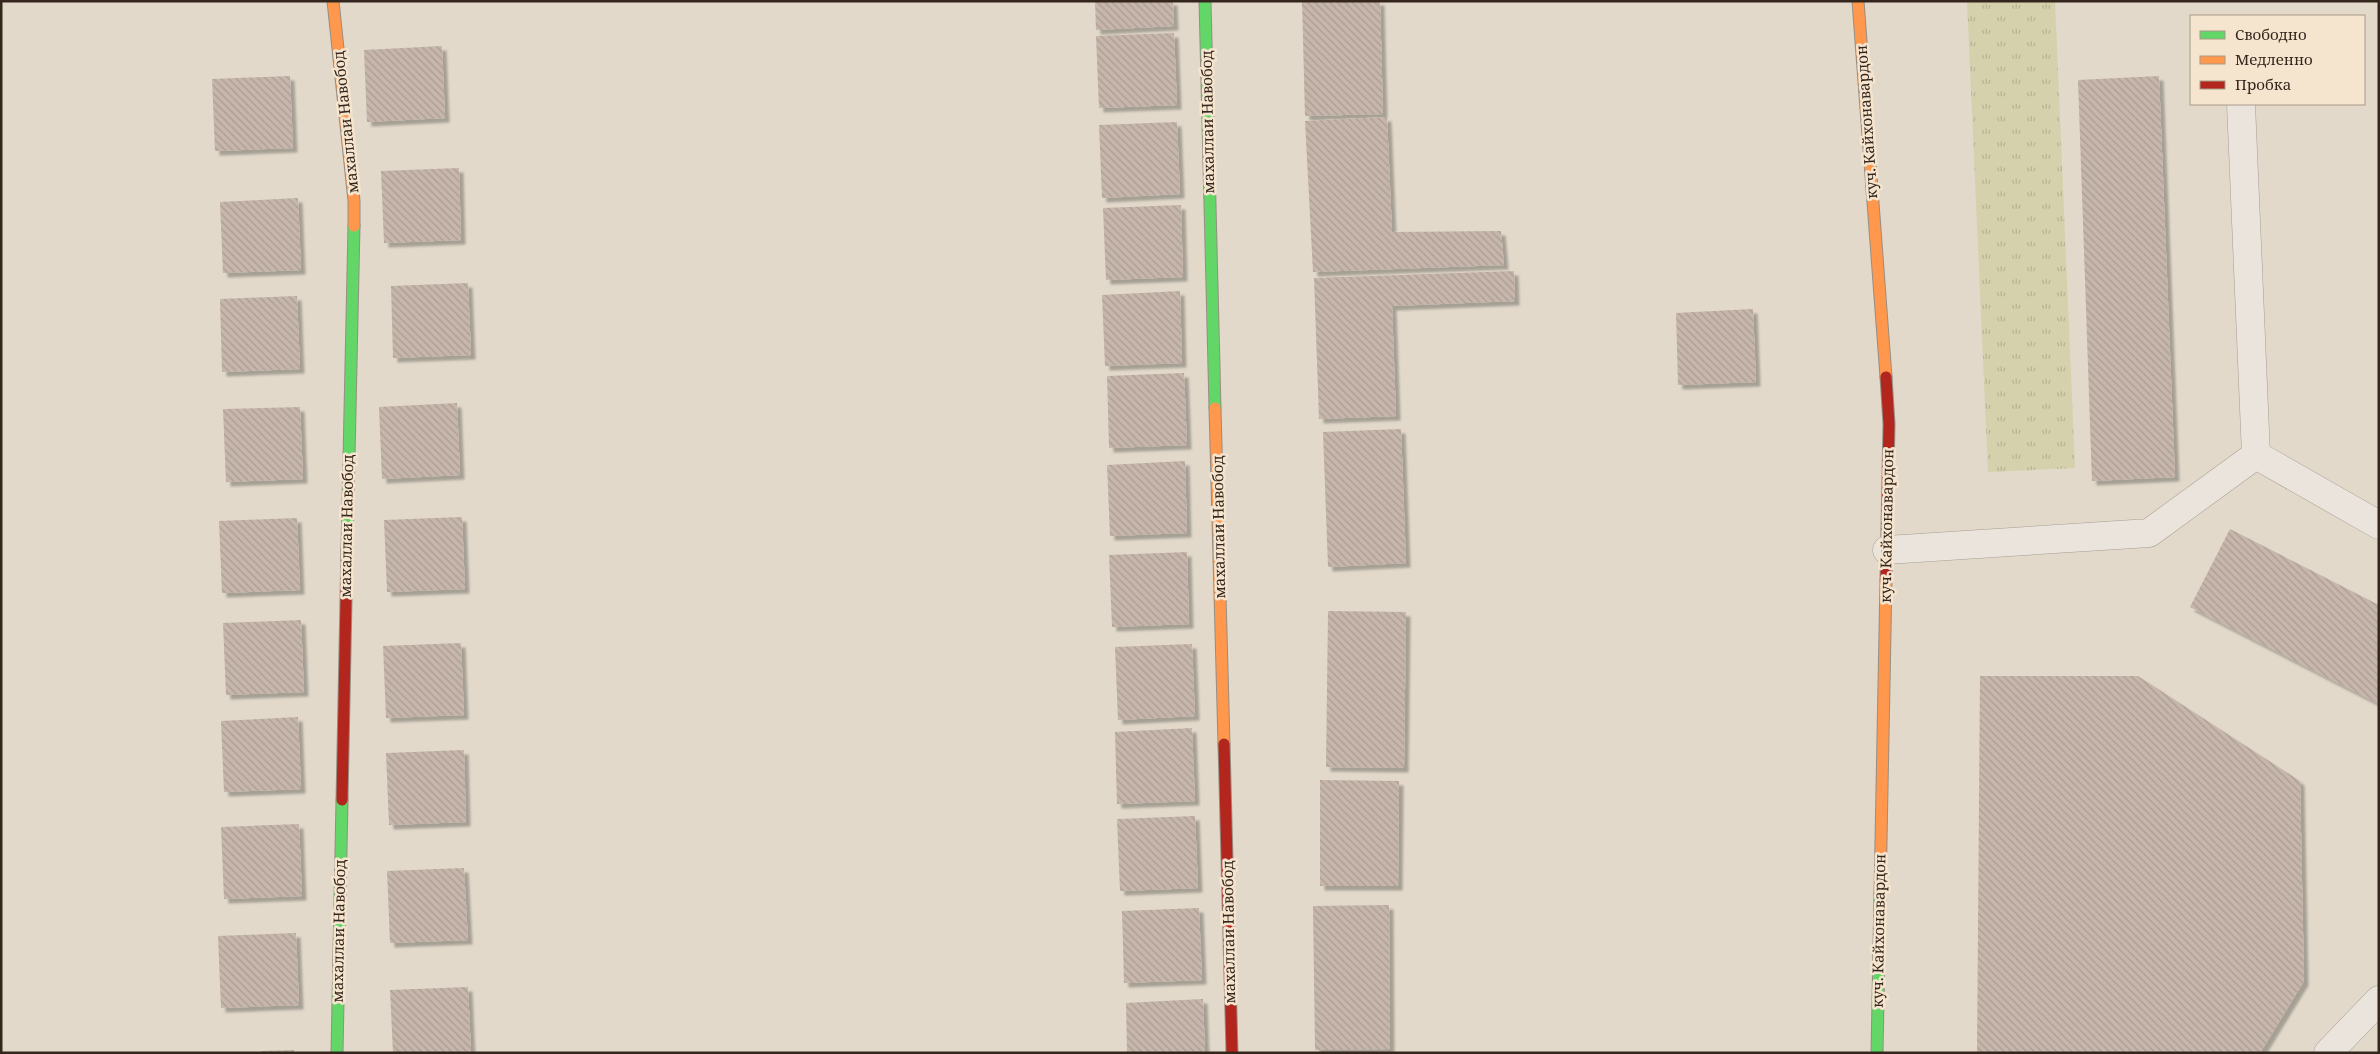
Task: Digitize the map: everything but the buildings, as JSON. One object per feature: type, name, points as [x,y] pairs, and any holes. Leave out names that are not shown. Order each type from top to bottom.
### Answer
[{"type":"street","name":"махаллаи Навобод","points":[[333,1],[354,201],[336,1053]]},
{"type":"street","name":"махаллаи Навобод","points":[[1205,1],[1232,1053]]},
{"type":"street","name":"куч. Кайхонавардон","points":[[1858,1],[1889,424],[1877,1053]]},
{"type":"street","points":[[2241,105],[2256,455]]},
{"type":"street","points":[[1887,550],[2149,533],[2256,455]]},
{"type":"street","points":[[2256,455],[2379,525]]},
{"type":"street","points":[[2328,1053],[2379,1000]]},
{"type":"green space","points":[[1967,1],[2055,1],[2075,468],[1988,472]]},
{"type":"traffic: fast","points":[[1205,1],[1215,408]]},
{"type":"traffic: fast","points":[[347,550],[354,226]]},
{"type":"traffic: fast","points":[[337,1053],[342,800]]},
{"type":"traffic: fast","points":[[1877,1053],[1880,894]]},
{"type":"traffic: slow","points":[[333,1],[354,201],[354,226]]},
{"type":"traffic: slow","points":[[1858,1],[1886,377]]},
{"type":"traffic: slow","points":[[1215,408],[1224,744]]},
{"type":"traffic: slow","points":[[1880,894],[1886,580]]},
{"type":"traffic: jam","points":[[1886,377],[1889,424],[1886,580]]},
{"type":"traffic: jam","points":[[342,800],[347,550]]},
{"type":"traffic: jam","points":[[1224,744],[1232,1053]]}]
